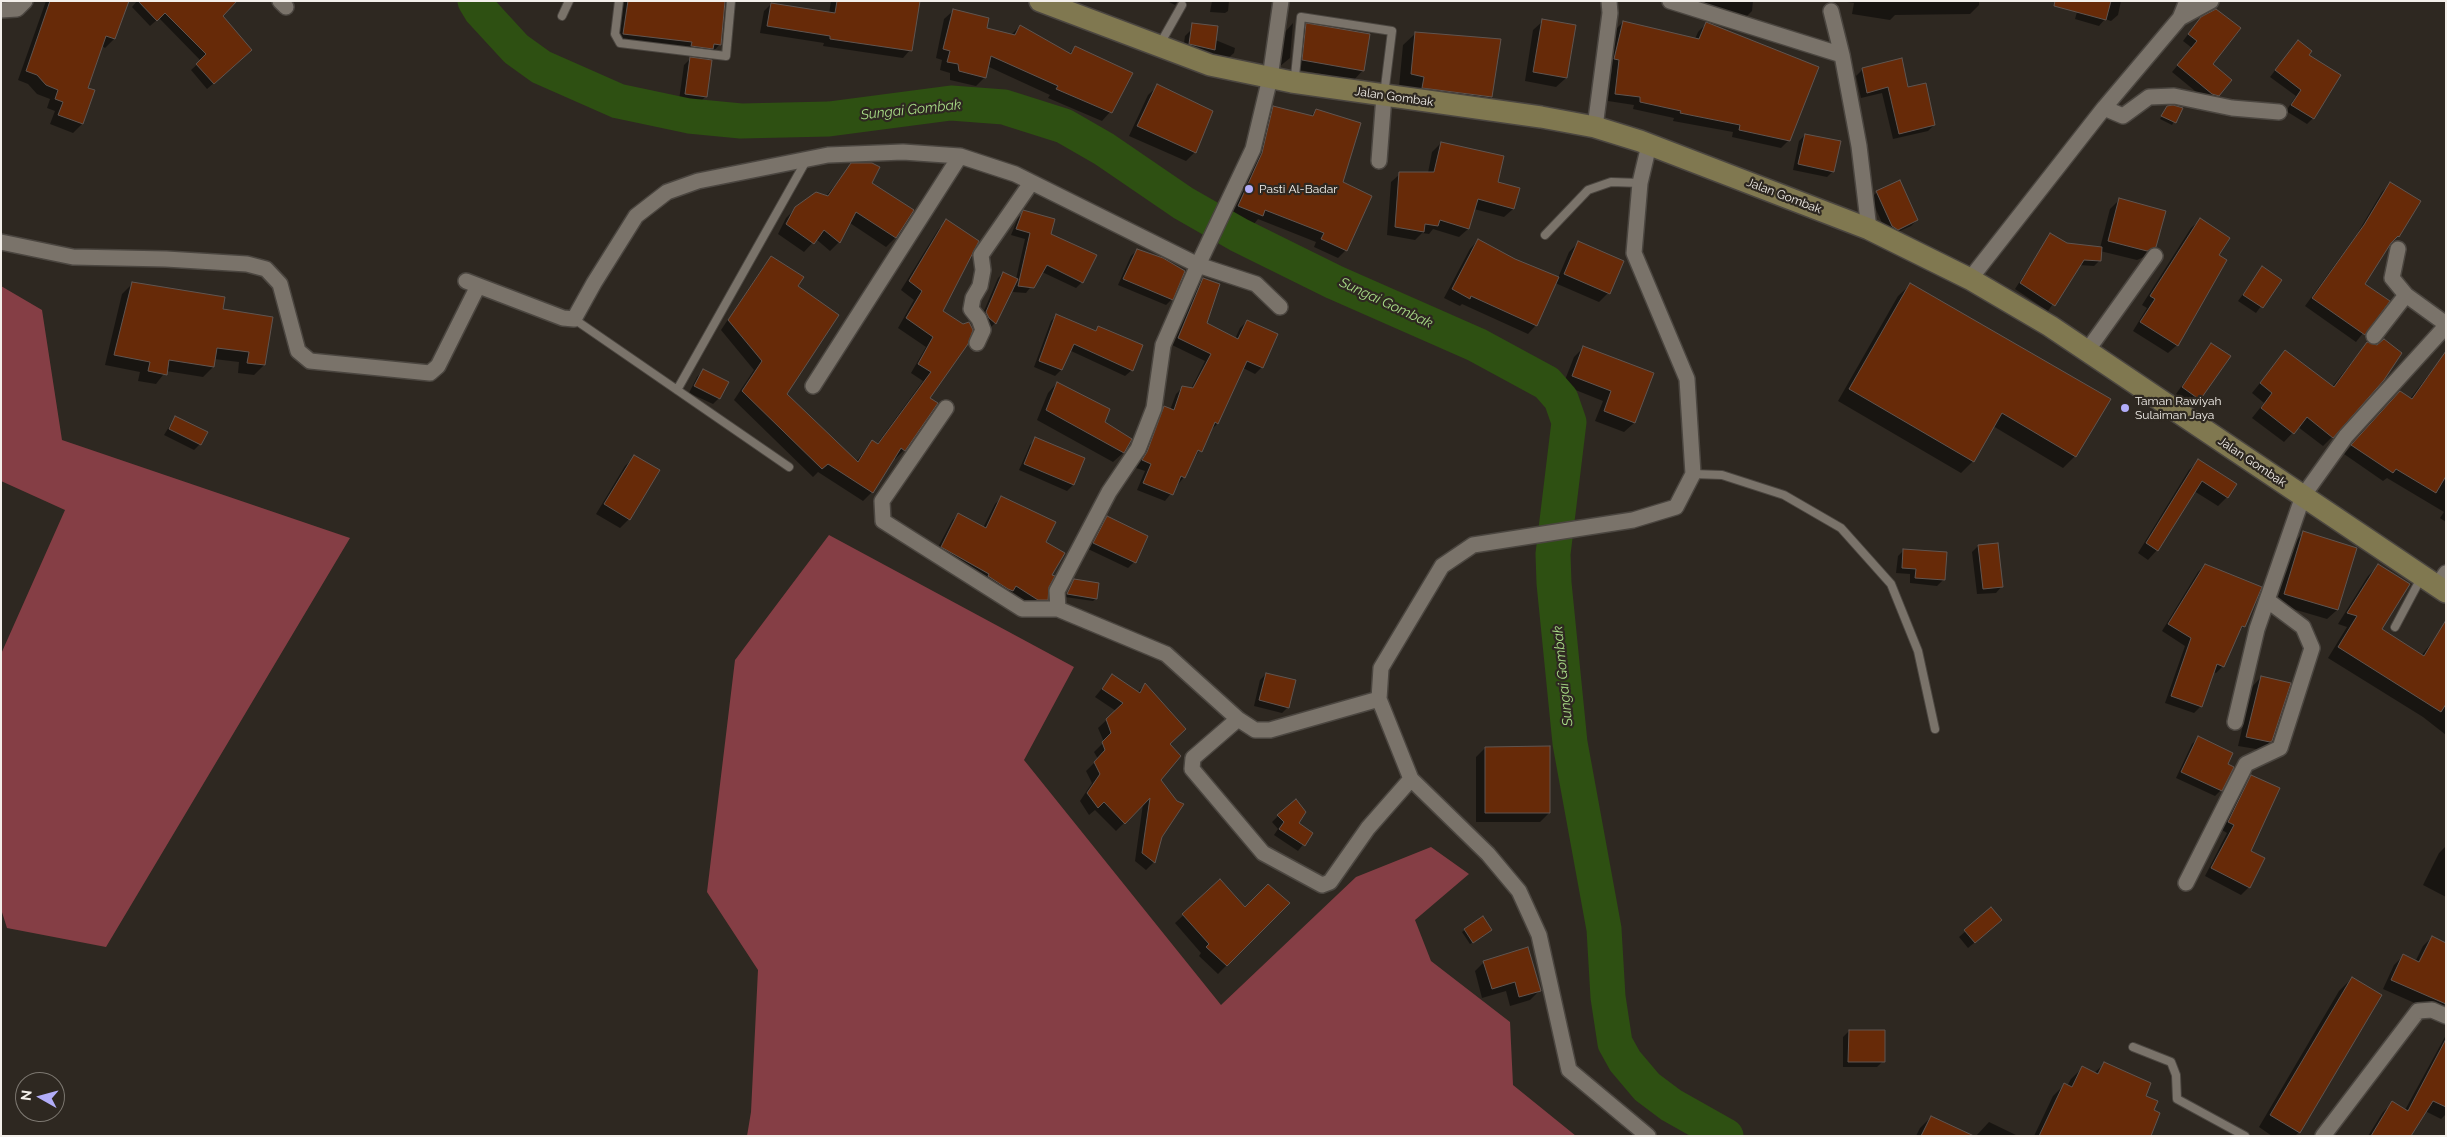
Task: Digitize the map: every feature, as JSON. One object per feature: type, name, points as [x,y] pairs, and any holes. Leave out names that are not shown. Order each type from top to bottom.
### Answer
[{"type":"main road","name":"Jalan Gombak","points":[[1040,1],[1210,65],[1270,78],[1384,92],[1541,116],[1595,127],[1649,145],[1869,229],[1970,279],[2050,326],[2303,496],[2438,582]]},
{"type":"street","points":[[1,10],[17,9],[25,1]]},
{"type":"street","points":[[1058,609],[1057,591],[1109,492],[1138,448],[1154,408],[1163,345],[1198,265],[1253,150],[1270,78],[1281,1]]},
{"type":"street","points":[[1595,127],[1610,13],[1609,1]]},
{"type":"street","points":[[1670,1],[1842,55]]},
{"type":"street","points":[[1970,279],[2104,108],[2180,18],[2187,1]]},
{"type":"street","points":[[2180,18],[2211,1]]},
{"type":"street","points":[[1831,11],[1842,55],[1859,146],[1869,229]]},
{"type":"street","points":[[1379,161],[1384,92]]},
{"type":"street","points":[[2104,108],[2123,116],[2149,97],[2174,96],[2232,108],[2279,112]]},
{"type":"street","points":[[1648,1136],[1569,1070],[1539,935],[1519,890],[1488,854],[1411,779],[1379,699],[1381,668],[1442,566],[1473,545],[1634,520],[1676,506],[1693,474],[1687,378],[1634,253],[1640,183],[1649,145]]},
{"type":"street","points":[[1,242],[73,257],[166,259],[247,264],[266,269],[280,284],[298,351],[310,361],[430,373],[438,366],[472,283],[563,318],[574,320],[594,283],[636,216],[667,192],[698,181],[807,159],[903,152],[960,156],[1006,171],[1198,265],[1256,284],[1280,307]]},
{"type":"street","points":[[813,386],[960,156]]},
{"type":"street","points":[[976,343],[983,330],[979,319],[971,309],[973,298],[980,286],[983,270],[981,255],[1031,183]]},
{"type":"street","points":[[2234,722],[2257,629],[2303,496],[2346,436],[2446,325],[2406,295],[2392,278],[2398,249]]},
{"type":"street","points":[[2087,351],[2155,256]]},
{"type":"street","points":[[2374,336],[2406,295]]},
{"type":"street","points":[[946,408],[882,501],[883,521],[1022,609],[1058,609],[1166,654],[1238,719],[1255,730],[1270,730],[1379,699]]},
{"type":"street","points":[[2186,883],[2246,764],[2280,748],[2312,648],[2303,627],[2267,600]]},
{"type":"street","points":[[1238,719],[1193,758],[1192,769],[1263,853],[1322,886],[1330,882],[1368,828],[1411,779]]},
{"type":"street","points":[[2323,1136],[2418,1011],[2432,1010],[2446,1016]]},
{"type":"lane","points":[[562,16],[570,1]]},
{"type":"lane","points":[[619,1],[615,34],[620,43],[726,56],[731,1]]},
{"type":"lane","points":[[1160,46],[1182,5]]},
{"type":"lane","points":[[1301,17],[1392,31],[1384,92],[1295,76],[1301,17]]},
{"type":"lane","points":[[677,390],[807,159]]},
{"type":"lane","points":[[1545,235],[1588,190],[1611,182],[1640,183]]},
{"type":"lane","points":[[574,320],[789,467]]},
{"type":"lane","points":[[1693,474],[1722,475],[1784,495],[1841,528],[1891,584],[1918,651],[1935,729]]},
{"type":"lane","points":[[2395,627],[2438,582]]},
{"type":"lane","points":[[2133,1047],[2171,1062],[2176,1075],[2177,1099],[2246,1136]]},
{"type":"shaded area","points":[[1,286],[42,310],[62,440],[350,538],[106,947],[7,928],[1,909],[1,654],[65,510],[1,481]]},
{"type":"shaded area","points":[[829,535],[1074,667],[1024,760],[1221,1005],[1356,877],[1431,847],[1469,874],[1415,920],[1431,961],[1510,1022],[1513,1085],[1576,1136],[747,1136],[751,1112],[758,970],[707,892],[735,660]]},
{"type":"building","points":[[50,1],[129,1],[115,39],[106,36],[88,88],[95,90],[83,124],[58,115],[63,102],[55,99],[58,90],[46,85],[37,75],[26,71]]},
{"type":"building","points":[[138,1],[237,1],[223,16],[252,50],[214,84],[196,64],[206,54],[165,13],[157,21]]},
{"type":"building","points":[[628,1],[725,1],[721,45],[714,44],[713,49],[691,46],[692,42],[623,34]]},
{"type":"building","points":[[837,1],[920,1],[912,51],[830,39],[830,36],[767,26],[771,3],[835,13]]},
{"type":"building","points":[[2055,1],[2111,1],[2106,20],[2054,6]]},
{"type":"building","points":[[953,9],[989,18],[987,28],[1015,35],[1020,25],[1071,54],[1075,46],[1133,73],[1112,113],[1056,89],[1058,86],[991,56],[986,78],[959,71],[958,64],[947,62],[950,51],[943,49]]},
{"type":"building","points":[[2216,9],[2241,28],[2213,64],[2232,80],[2219,96],[2212,94],[2177,65],[2197,41],[2188,34],[2201,17]]},
{"type":"building","points":[[1542,19],[1576,25],[1567,78],[1533,72]]},
{"type":"building","points":[[1623,21],[1699,39],[1706,22],[1819,67],[1790,141],[1739,130],[1740,125],[1680,113],[1681,111],[1640,102],[1640,97],[1615,94],[1619,60],[1614,59]]},
{"type":"building","points":[[1192,23],[1218,26],[1215,50],[1189,44]]},
{"type":"building","points":[[1306,23],[1370,34],[1364,71],[1302,60]]},
{"type":"building","points":[[1415,32],[1501,39],[1492,97],[1422,88],[1424,77],[1411,74]]},
{"type":"building","points":[[2298,40],[2312,51],[2309,55],[2341,75],[2314,119],[2291,105],[2301,90],[2275,70]]},
{"type":"building","points":[[690,57],[712,60],[707,97],[685,94]]},
{"type":"building","points":[[1902,58],[1908,87],[1926,83],[1935,125],[1899,134],[1888,87],[1867,93],[1862,68]]},
{"type":"building","points":[[1157,84],[1213,111],[1196,153],[1137,126]]},
{"type":"building","points":[[2173,105],[2183,108],[2176,123],[2161,116],[2167,106]]},
{"type":"building","points":[[1273,106],[1313,116],[1316,109],[1361,123],[1343,182],[1372,196],[1347,251],[1321,239],[1324,233],[1265,210],[1263,216],[1238,206],[1262,153]]},
{"type":"building","points":[[1805,134],[1841,141],[1834,172],[1798,164]]},
{"type":"building","points":[[1441,142],[1504,156],[1498,182],[1520,188],[1514,209],[1478,199],[1469,229],[1440,220],[1438,226],[1425,224],[1424,232],[1395,227],[1399,172],[1434,172]]},
{"type":"building","points":[[851,163],[872,163],[880,167],[872,183],[914,210],[896,238],[856,212],[840,243],[824,230],[814,244],[786,224],[795,207],[816,192],[828,196]]},
{"type":"building","points":[[1900,180],[1918,220],[1898,230],[1892,226],[1876,191]]},
{"type":"building","points":[[2390,182],[2421,201],[2399,237],[2391,243],[2365,284],[2390,301],[2365,335],[2312,298],[2364,225]]},
{"type":"building","points":[[2119,198],[2166,211],[2156,247],[2147,251],[2108,241]]},
{"type":"building","points":[[1023,210],[1055,219],[1051,234],[1097,255],[1083,283],[1047,265],[1034,288],[1018,286],[1030,233],[1016,229]]},
{"type":"building","points":[[2200,218],[2230,238],[2219,255],[2227,260],[2178,346],[2140,322],[2155,299],[2150,296]]},
{"type":"building","points":[[946,219],[979,241],[943,311],[963,324],[969,322],[973,330],[968,344],[930,398],[938,403],[905,451],[901,448],[873,493],[828,464],[822,469],[742,391],[762,361],[728,320],[771,256],[804,277],[798,286],[839,315],[787,394],[858,462],[872,440],[878,444],[931,372],[918,364],[933,337],[906,318],[922,291],[909,281]]},
{"type":"building","points":[[2050,233],[2067,243],[2102,247],[2101,261],[2084,260],[2055,306],[2020,283]]},
{"type":"building","points":[[1478,239],[1515,259],[1559,277],[1537,326],[1471,296],[1470,299],[1452,289]]},
{"type":"building","points":[[1578,241],[1624,261],[1610,294],[1564,274]]},
{"type":"building","points":[[1137,249],[1163,258],[1185,271],[1173,300],[1123,279]]},
{"type":"building","points":[[2262,266],[2282,280],[2263,308],[2243,295]]},
{"type":"building","points":[[1003,272],[1018,279],[996,324],[989,318],[986,312]]},
{"type":"building","points":[[1203,278],[1220,284],[1207,323],[1238,339],[1247,320],[1278,334],[1263,368],[1247,361],[1218,424],[1215,422],[1202,452],[1198,450],[1185,478],[1181,476],[1173,495],[1143,483],[1151,464],[1142,460],[1147,452],[1164,406],[1174,410],[1182,386],[1193,388],[1211,354],[1178,338]]},
{"type":"building","points":[[132,282],[225,297],[223,309],[273,317],[265,365],[247,363],[249,352],[217,348],[214,367],[169,360],[167,375],[148,371],[150,362],[114,355]]},
{"type":"building","points":[[1910,283],[2111,399],[2076,457],[2002,413],[1974,462],[1849,389]]},
{"type":"building","points":[[1056,314],[1096,331],[1098,326],[1143,345],[1133,371],[1074,344],[1062,370],[1039,361]]},
{"type":"building","points":[[2384,339],[2402,353],[2384,380],[2333,438],[2307,417],[2294,434],[2261,408],[2272,393],[2260,383],[2285,350],[2334,387],[2367,342],[2377,345]]},
{"type":"building","points":[[2211,343],[2231,356],[2200,400],[2182,387]]},
{"type":"building","points":[[1583,346],[1654,373],[1635,423],[1604,411],[1611,391],[1572,376]]},
{"type":"building","points":[[2446,351],[2446,476],[2436,493],[2396,469],[2393,473],[2351,445],[2400,391],[2412,399]]},
{"type":"building","points":[[703,369],[729,382],[720,399],[694,386]]},
{"type":"building","points":[[1057,382],[1110,409],[1105,422],[1132,439],[1124,453],[1046,410]]},
{"type":"building","points":[[175,416],[208,432],[201,445],[169,429]]},
{"type":"building","points":[[1035,437],[1085,458],[1074,485],[1024,464]]},
{"type":"building","points":[[634,455],[660,470],[630,520],[604,504]]},
{"type":"building","points":[[2198,459],[2237,484],[2228,498],[2202,481],[2158,551],[2146,543]]},
{"type":"building","points":[[1001,496],[1056,522],[1046,542],[1065,553],[1052,575],[1055,576],[1049,587],[1048,600],[1038,600],[1016,586],[1013,591],[1008,589],[988,576],[989,574],[941,547],[958,513],[986,528]]},
{"type":"building","points":[[1107,516],[1148,536],[1136,563],[1093,543]]},
{"type":"building","points":[[2303,531],[2357,548],[2338,610],[2284,594]]},
{"type":"building","points":[[1998,543],[2003,587],[1983,589],[1978,545]]},
{"type":"building","points":[[1903,549],[1947,552],[1945,580],[1915,578],[1916,569],[1902,568]]},
{"type":"building","points":[[2205,564],[2262,587],[2245,627],[2242,626],[2224,667],[2217,664],[2202,707],[2171,696],[2191,638],[2168,624]]},
{"type":"building","points":[[2378,564],[2410,584],[2382,629],[2424,656],[2446,620],[2446,704],[2441,712],[2338,647],[2357,616],[2347,613]]},
{"type":"building","points":[[1074,579],[1099,583],[1097,599],[1067,594]]},
{"type":"building","points":[[1266,673],[1296,680],[1289,708],[1259,700]]},
{"type":"building","points":[[1112,674],[1140,693],[1145,683],[1186,729],[1170,744],[1181,756],[1161,780],[1177,801],[1184,804],[1162,837],[1155,863],[1142,853],[1150,798],[1125,824],[1104,802],[1098,808],[1087,793],[1100,774],[1094,762],[1105,750],[1102,742],[1111,733],[1106,719],[1123,703],[1102,689]]},
{"type":"building","points":[[2261,676],[2291,683],[2272,741],[2270,742],[2246,737]]},
{"type":"building","points":[[2198,736],[2233,753],[2228,764],[2234,767],[2222,791],[2181,772]]},
{"type":"building","points":[[1550,746],[1550,813],[1485,813],[1485,747]]},
{"type":"building","points":[[2251,775],[2280,788],[2251,851],[2265,858],[2250,888],[2211,868],[2234,825],[2228,822]]},
{"type":"building","points":[[1296,799],[1306,812],[1299,823],[1313,833],[1305,846],[1279,829],[1284,822],[1277,815]]},
{"type":"building","points":[[1220,879],[1245,907],[1268,884],[1290,903],[1227,966],[1206,947],[1209,944],[1182,914]]},
{"type":"building","points":[[1991,907],[2002,920],[1975,943],[1964,930]]},
{"type":"building","points":[[1483,916],[1492,930],[1473,943],[1464,929]]},
{"type":"building","points":[[2432,936],[2446,943],[2446,1004],[2391,980],[2403,954],[2419,962]]},
{"type":"building","points":[[1528,947],[1541,991],[1519,997],[1515,982],[1492,989],[1483,961]]},
{"type":"building","points":[[2352,977],[2382,995],[2300,1133],[2270,1115]]},
{"type":"building","points":[[1849,1030],[1885,1030],[1885,1062],[1848,1062]]},
{"type":"building","points":[[2446,1039],[2446,1107],[2433,1101],[2411,1136],[2371,1136],[2392,1101],[2408,1111]]},
{"type":"building","points":[[2104,1062],[2151,1083],[2146,1096],[2158,1101],[2154,1110],[2160,1113],[2151,1136],[2039,1136],[2064,1083],[2072,1087],[2082,1066],[2098,1074]]},
{"type":"building","points":[[1931,1116],[1974,1136],[1921,1136]]},
{"type":"waterway","name":"Sungai Gombak","points":[[475,1],[481,11],[516,49],[541,67],[618,101],[689,116],[741,121],[829,119],[951,103],[1004,107],[1064,126],[1104,149],[1183,203],[1239,235],[1334,282],[1477,345],[1547,383],[1561,399],[1569,422],[1553,554],[1554,583],[1570,743],[1604,929],[1608,997],[1615,1043],[1625,1061],[1647,1087],[1671,1105],[1726,1136]]},
{"type":"place","name":"Pasti Al-Badar","points":[[1249,189]]},
{"type":"place","name":"Taman Rawiyah Sulaiman Jaya","points":[[2125,408]]}]
